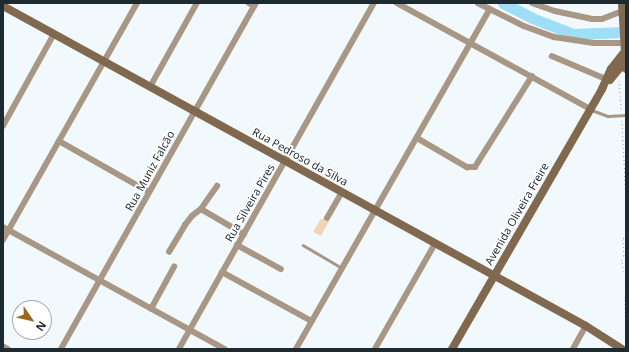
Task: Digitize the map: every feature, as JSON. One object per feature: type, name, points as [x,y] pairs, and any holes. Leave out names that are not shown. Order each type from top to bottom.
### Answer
[{"type":"street","points":[[3,240],[137,3]]},
{"type":"street","points":[[150,87],[196,3]]},
{"type":"street","name":"Rua Silveira Pires","points":[[178,349],[286,162],[374,3]]},
{"type":"street","points":[[397,3],[591,109]]},
{"type":"street","points":[[478,3],[532,29],[554,37],[625,48]]},
{"type":"street","points":[[532,3],[555,11],[592,18],[602,18],[623,11],[626,69]]},
{"type":"street","name":"Rua Muniz Falcão","points":[[61,349],[195,112],[253,4]]},
{"type":"street","name":"Rua Pedroso da Silva","points":[[3,6],[624,347]]},
{"type":"street","points":[[296,349],[490,9]]},
{"type":"street","points":[[3,126],[54,34]]},
{"type":"street","name":"Avenida Oliveira Freire","points":[[602,89],[606,79],[625,48]]},
{"type":"street","name":"Avenida Oliveira Freire","points":[[452,349],[625,48]]},
{"type":"street","points":[[552,56],[606,79]]},
{"type":"street","points":[[417,138],[466,167],[472,168],[479,163],[532,76]]},
{"type":"street","points":[[59,141],[149,192]]},
{"type":"street","points":[[169,252],[185,224],[200,209],[217,186]]},
{"type":"street","points":[[328,218],[342,192]]},
{"type":"street","points":[[200,209],[244,234]]},
{"type":"street","points":[[3,227],[225,349]]},
{"type":"street","points":[[375,349],[435,244]]},
{"type":"street","points":[[237,245],[281,269]]},
{"type":"street","points":[[151,308],[174,267]]},
{"type":"street","points":[[222,272],[312,321]]},
{"type":"street","points":[[573,349],[586,326]]},
{"type":"street","points":[[3,346],[8,349]]},
{"type":"lane","points":[[591,109],[608,116],[626,116]]},
{"type":"lane","points":[[303,245],[343,268]]},
{"type":"path","points":[[617,76],[620,84],[626,200]]},
{"type":"path","points":[[626,234],[623,239],[624,256],[622,258],[623,271],[626,275]]},
{"type":"path","points":[[624,347],[624,299],[626,282]]},
{"type":"shaded area","points":[[326,218],[329,221],[321,236],[313,232],[320,220]]},
{"type":"waterway","points":[[503,3],[532,18],[573,34],[626,32]]}]
